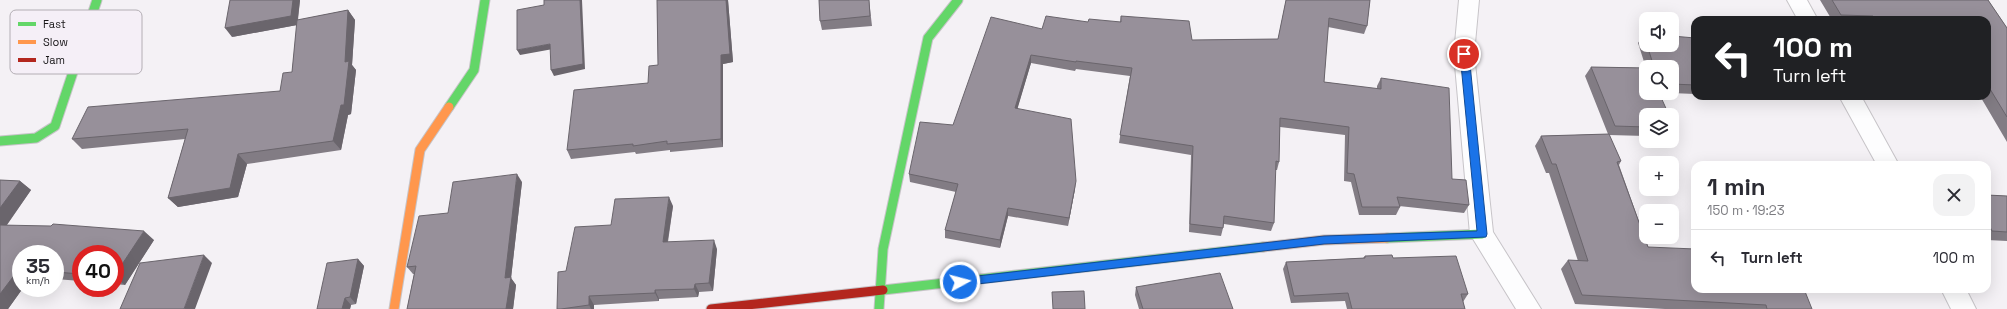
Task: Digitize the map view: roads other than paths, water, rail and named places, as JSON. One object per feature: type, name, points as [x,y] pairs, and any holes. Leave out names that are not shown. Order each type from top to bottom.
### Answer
[{"type":"street","points":[[94,10],[97,0]]},
{"type":"street","points":[[394,309],[420,150],[474,70],[485,0]]},
{"type":"street","points":[[879,309],[883,248],[928,38],[958,0]]},
{"type":"street","points":[[1469,0],[1464,54],[1482,234],[1529,309]]},
{"type":"street","points":[[1797,0],[1806,16]]},
{"type":"street","points":[[0,141],[31,139],[41,137],[49,133],[55,126],[72,74]]},
{"type":"street","points":[[1852,100],[1886,161]]},
{"type":"street","points":[[711,309],[1324,240],[1482,234]]},
{"type":"street","points":[[1955,293],[1964,309]]}]
